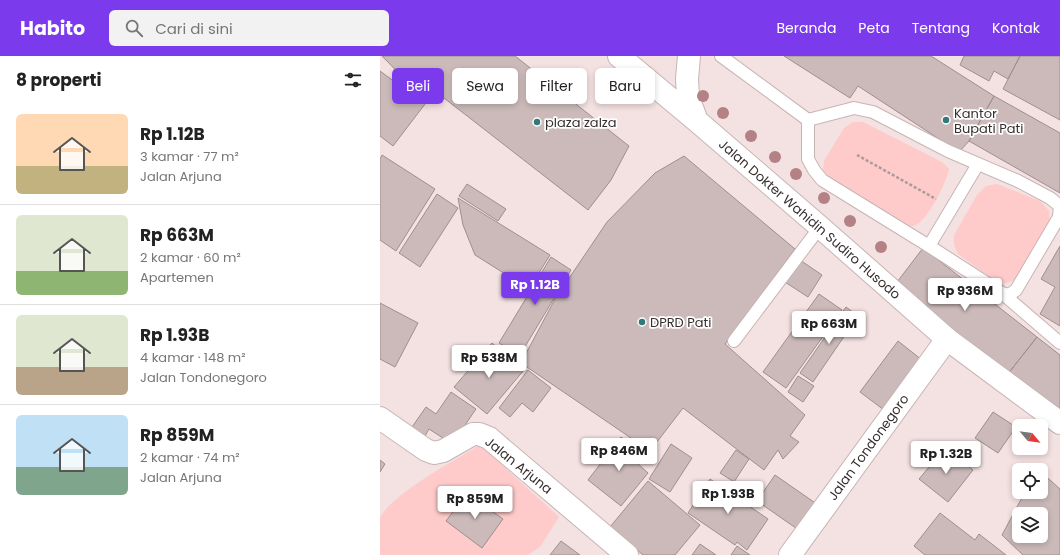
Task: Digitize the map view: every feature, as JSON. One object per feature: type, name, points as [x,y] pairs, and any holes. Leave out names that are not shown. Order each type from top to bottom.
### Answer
[{"type":"main road","name":"Jalan Dokter Wahidin Sudiro Husodo","points":[[619,56],[820,227],[947,339],[1060,423]]},
{"type":"main road","points":[[689,56],[687,79],[688,97],[697,121]]},
{"type":"main road","name":"Jalan Tondonegoro","points":[[790,555],[947,339]]},
{"type":"main road","name":"Jalan Arjuna","points":[[380,418],[426,450],[434,453],[443,451],[473,434],[479,434],[489,438],[627,555]]},
{"type":"lane","points":[[723,56],[808,120]]},
{"type":"lane","points":[[808,120],[854,108],[873,112],[948,151],[1031,188],[1050,198],[1060,206],[1059,217],[1016,290],[1009,295],[1002,293]]},
{"type":"lane","points":[[808,120],[808,159],[822,180],[1002,293],[1060,343]]},
{"type":"lane","points":[[929,246],[978,164]]},
{"type":"lane","points":[[734,341],[820,227]]},
{"type":"path","points":[[857,155],[937,200]]},
{"type":"shaded area","points":[[853,122],[863,122],[942,162],[949,169],[935,202],[924,218],[918,223],[913,226],[904,226],[831,179],[823,171],[824,161],[844,128]]},
{"type":"shaded area","points":[[997,184],[1040,201],[1049,211],[1050,222],[1017,279],[1007,283],[995,281],[958,254],[954,245],[954,235],[977,195],[986,186]]},
{"type":"shaded area","points":[[480,445],[559,517],[540,547],[528,555],[380,555],[380,518],[386,509],[410,488]]},
{"type":"building","name":"plaza zalza","points":[[382,56],[515,56],[530,68],[526,68],[526,104],[576,104],[629,146],[611,180],[588,210],[444,98],[444,68],[394,68]]},
{"type":"building","name":"Kantor Bupati Pati","points":[[784,56],[931,56],[994,96],[969,141],[959,152],[858,86],[850,98]]},
{"type":"building","points":[[964,56],[1020,56],[1008,79],[994,71],[989,81],[960,65]]},
{"type":"building","points":[[1020,56],[1060,56],[1060,120],[1003,89]]},
{"type":"building","points":[[380,71],[392,80],[392,104],[425,104],[393,146],[380,136]]},
{"type":"building","points":[[994,96],[1060,133],[1060,193],[969,141]]},
{"type":"building","points":[[382,155],[435,189],[396,251],[380,240],[380,159]]},
{"type":"building","name":"DPRD Pati","points":[[684,156],[795,249],[725,344],[805,415],[790,436],[799,442],[783,459],[778,450],[764,470],[683,408],[650,451],[521,363],[555,299],[607,222],[655,173]]},
{"type":"building","points":[[467,184],[506,209],[498,221],[459,196]]},
{"type":"building","points":[[437,194],[458,208],[420,267],[399,253]]},
{"type":"building","points":[[458,198],[550,255],[529,289],[475,255],[463,225]]},
{"type":"building","points":[[1060,246],[1060,326],[1040,314],[1055,287],[1041,279]]},
{"type":"building","points":[[923,248],[1037,337],[1007,375],[894,286]]},
{"type":"building","points":[[551,257],[571,270],[520,355],[499,343]]},
{"type":"building","points":[[800,260],[822,275],[808,297],[785,282]]},
{"type":"building","points":[[819,294],[842,310],[786,388],[763,372]]},
{"type":"building","points":[[380,303],[418,323],[395,367],[380,359]]},
{"type":"building","points":[[846,307],[858,316],[813,382],[800,373]]},
{"type":"building","points":[[1037,337],[1060,355],[1060,417],[1007,375]]},
{"type":"building","points":[[898,341],[922,360],[884,410],[860,392]]},
{"type":"building","points":[[492,343],[524,370],[487,414],[454,387]]},
{"type":"building","points":[[528,370],[551,388],[533,412],[522,403],[510,417],[499,408]]},
{"type":"building","points":[[798,376],[814,386],[803,402],[788,392]]},
{"type":"building","points":[[451,392],[476,409],[452,444],[429,429],[425,436],[412,427],[426,407],[436,414]]},
{"type":"building","points":[[993,412],[1012,424],[1012,433],[998,453],[975,438]]},
{"type":"building","points":[[621,437],[643,455],[637,463],[648,473],[621,506],[588,480]]},
{"type":"building","points":[[671,444],[692,458],[670,492],[649,479]]},
{"type":"building","points":[[945,448],[973,470],[948,502],[919,479]]},
{"type":"building","points":[[736,450],[749,459],[734,482],[720,473]]},
{"type":"building","points":[[380,460],[385,464],[380,472]]},
{"type":"building","points":[[775,475],[821,507],[803,533],[757,501]]},
{"type":"building","points":[[1048,478],[1060,489],[1060,555],[1023,555],[1002,535],[1012,516],[1012,543],[1048,543],[1048,507],[1017,507],[1021,499],[1048,499]]},
{"type":"building","points":[[710,479],[768,519],[747,550],[737,542],[735,545],[688,513]]},
{"type":"building","points":[[648,481],[700,525],[675,555],[643,555],[610,527]]},
{"type":"building","points":[[467,493],[503,519],[482,548],[446,521]]},
{"type":"building","points":[[940,513],[975,540],[979,534],[1006,555],[925,555],[914,546]]},
{"type":"building","points":[[561,541],[580,555],[550,555]]},
{"type":"building","points":[[700,544],[716,555],[692,555]]},
{"type":"building","points":[[737,546],[750,555],[731,555]]},
{"type":"place","name":"Kantor Bupati Pati","points":[[946,120]]},
{"type":"place","name":"plaza zalza","points":[[537,122]]},
{"type":"place","name":"DPRD Pati","points":[[642,322]]}]
